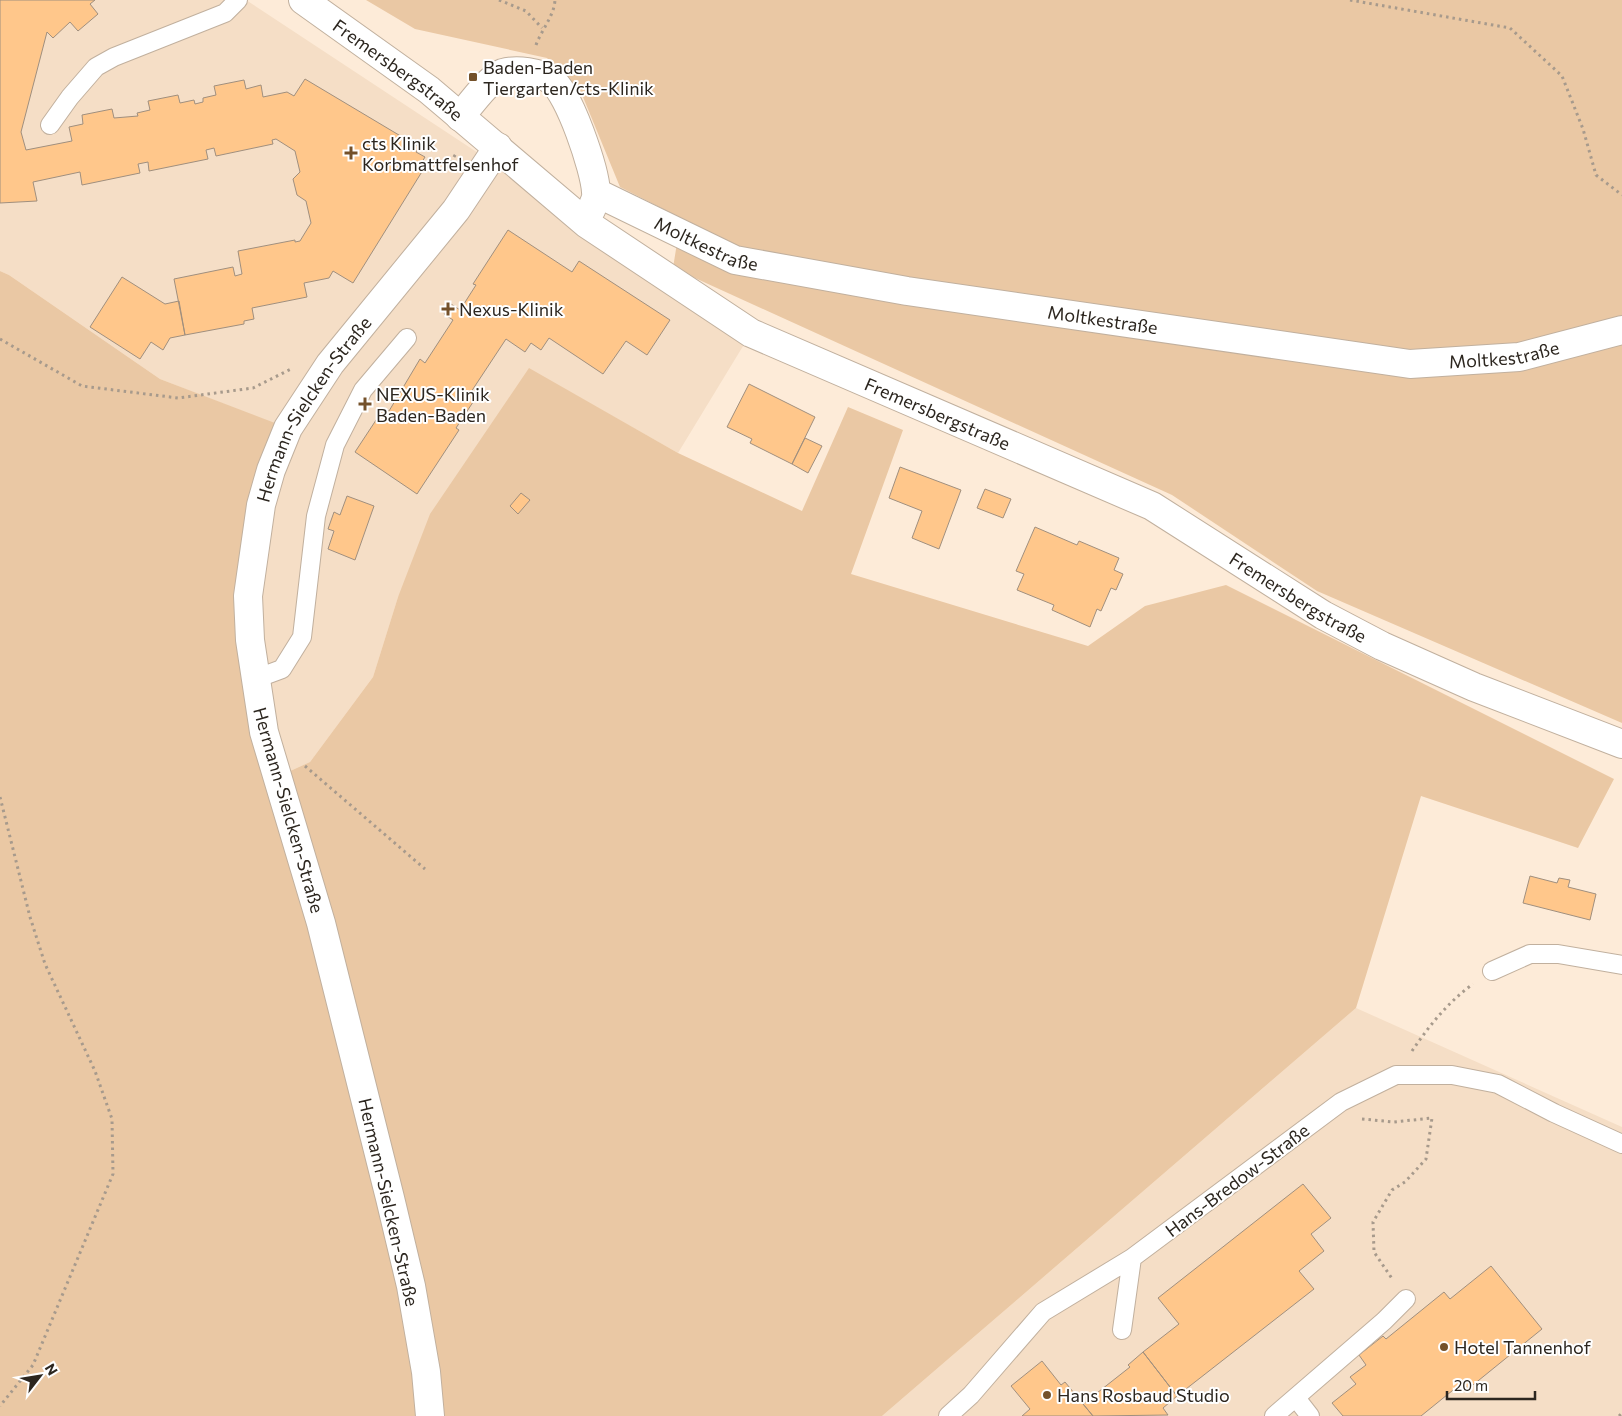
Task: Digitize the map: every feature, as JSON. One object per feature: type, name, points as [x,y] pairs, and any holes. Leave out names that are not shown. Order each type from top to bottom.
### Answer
[{"type":"street","name":"Fremersbergstraße","points":[[303,0],[429,90],[587,224],[751,333],[1152,506],[1324,615],[1382,646],[1474,687],[1622,744]]},
{"type":"street","points":[[460,116],[487,86],[502,74],[526,72],[552,80],[575,116],[597,193],[587,224]]},
{"type":"street","name":"Hermann-Sielcken-Straße","points":[[430,1416],[426,1372],[410,1286],[390,1198],[318,914],[264,732],[250,640],[248,596],[253,549],[261,505],[271,470],[288,428],[330,364],[456,210],[498,147]]},
{"type":"street","name":"Moltkestraße","points":[[597,193],[735,260],[907,292],[1410,364],[1519,357],[1622,330]]},
{"type":"lane","points":[[50,125],[70,97],[96,67],[114,57],[225,13],[238,0]]},
{"type":"lane","points":[[255,679],[282,669],[302,637],[316,516],[335,445],[363,390],[407,338]]},
{"type":"lane","points":[[1492,971],[1530,954],[1558,954],[1622,965]]},
{"type":"lane","points":[[1396,1075],[1452,1075],[1498,1084],[1554,1113],[1622,1144]]},
{"type":"lane","name":"Hans-Bredow-Straße","points":[[948,1416],[971,1395],[1043,1312],[1132,1258],[1341,1102],[1396,1075]]},
{"type":"lane","points":[[1122,1330],[1132,1258]]},
{"type":"lane","points":[[1274,1416],[1296,1398],[1402,1293]]},
{"type":"lane","points":[[1296,1398],[1310,1416]]},
{"type":"path","points":[[499,0],[526,11],[542,28],[554,10],[555,0]]},
{"type":"path","points":[[1350,0],[1510,28],[1562,76],[1583,129],[1596,175],[1622,195]]},
{"type":"path","points":[[0,339],[82,386],[178,398],[253,388],[296,367]]},
{"type":"path","points":[[300,762],[425,868]]},
{"type":"path","points":[[0,797],[30,917],[45,964],[95,1071],[112,1119],[113,1174],[33,1366],[0,1406]]},
{"type":"path","points":[[1396,1075],[1427,1028],[1458,995],[1492,971]]},
{"type":"path","points":[[1352,1117],[1370,1121],[1394,1122],[1432,1118],[1426,1159],[1405,1182],[1392,1190],[1373,1222],[1374,1252],[1402,1293]]},
{"type":"path","points":[[1619,1416],[1622,1413]]},
{"type":"shaded area","name":"NEXUS-Klinik Baden-Baden","points":[[0,0],[246,0],[751,333],[678,453],[529,369],[398,597],[373,677],[310,762],[277,777],[250,640],[288,429],[160,379],[9,275],[0,271]]},
{"type":"shaded area","points":[[366,0],[1622,0],[1622,723],[1317,591],[1172,495],[673,268],[681,218],[620,187],[583,97],[547,58],[415,29]]},
{"type":"shaded area","points":[[0,271],[9,275],[160,379],[288,428],[253,549],[277,777],[310,762],[373,677],[398,597],[430,514],[529,368],[678,453],[802,511],[848,407],[903,430],[851,574],[1088,646],[1145,606],[1226,585],[1614,779],[1578,848],[1421,796],[1356,1008],[882,1416],[0,1416]]},
{"type":"shaded area","points":[[1356,1008],[1622,1127],[1622,1416],[882,1416]]},
{"type":"building","points":[[0,0],[95,0],[90,4],[98,14],[78,31],[70,22],[53,38],[47,32],[21,132],[26,150],[72,141],[69,127],[83,124],[82,115],[112,109],[114,118],[138,116],[137,113],[150,110],[148,101],[178,95],[180,103],[194,100],[195,104],[203,102],[203,98],[216,95],[214,86],[244,80],[246,89],[261,85],[263,97],[287,92],[294,96],[305,79],[419,147],[416,152],[425,157],[419,167],[423,170],[353,283],[333,271],[329,278],[304,283],[307,297],[252,308],[254,319],[244,321],[244,324],[185,335],[174,279],[233,267],[235,276],[242,274],[238,251],[295,240],[295,242],[300,241],[311,223],[306,201],[297,195],[293,179],[300,172],[295,151],[276,139],[272,140],[273,144],[216,156],[214,148],[206,150],[208,159],[149,171],[148,162],[138,164],[140,173],[82,185],[80,172],[33,182],[37,201],[0,203]]},
{"type":"building","points":[[508,230],[572,272],[579,261],[670,320],[647,355],[626,341],[603,374],[549,338],[541,350],[531,343],[525,352],[506,339],[471,392],[477,396],[456,428],[459,430],[417,494],[355,452],[384,408],[389,411],[420,359],[425,363],[453,320],[444,314],[451,304],[460,310],[476,285],[473,284]]},
{"type":"building","points":[[122,277],[165,304],[179,301],[185,335],[170,338],[163,350],[151,342],[140,359],[90,327]]},
{"type":"building","points":[[749,384],[815,417],[792,464],[750,443],[752,439],[727,427]]},
{"type":"building","points":[[805,438],[822,446],[808,473],[792,464]]},
{"type":"building","points":[[900,467],[961,490],[939,549],[912,538],[922,511],[889,498]]},
{"type":"building","points":[[985,489],[1011,499],[1003,518],[977,508]]},
{"type":"building","points":[[521,493],[530,500],[518,514],[510,506]]},
{"type":"building","points":[[347,496],[374,506],[355,560],[328,549],[334,531],[328,529],[334,512],[340,515]]},
{"type":"building","points":[[1035,527],[1077,545],[1079,541],[1119,558],[1114,570],[1123,574],[1116,590],[1111,588],[1101,611],[1097,609],[1090,627],[1052,610],[1054,605],[1017,590],[1024,574],[1016,571]]},
{"type":"building","points":[[1530,876],[1557,883],[1559,878],[1570,880],[1568,887],[1596,894],[1590,920],[1523,903]]},
{"type":"building","points":[[1303,1184],[1331,1218],[1311,1234],[1324,1251],[1299,1271],[1314,1289],[1177,1396],[1143,1352],[1179,1324],[1158,1298]]},
{"type":"building","name":"Hotel Tannenhof","points":[[1491,1266],[1542,1329],[1468,1389],[1463,1382],[1421,1416],[1343,1416],[1332,1403],[1356,1384],[1350,1377],[1366,1365],[1359,1355],[1383,1336],[1386,1339],[1444,1292],[1450,1299]]},
{"type":"building","points":[[1143,1352],[1177,1396],[1163,1408],[1168,1415],[1093,1416],[1083,1404],[1130,1367],[1128,1365]]},
{"type":"building","name":"Hans Rosbaud Studio","points":[[1042,1361],[1061,1385],[1065,1382],[1093,1416],[1022,1416],[1030,1409],[1011,1386]]},
{"type":"place","name":"Baden-Baden Tiergarten/cts-Klinik","points":[[473,77]]},
{"type":"place","name":"cts Klinik Korbmattfelsenhof","points":[[351,153]]},
{"type":"place","name":"Nexus-Klinik","points":[[448,309]]},
{"type":"place","name":"NEXUS-Klinik Baden-Baden","points":[[365,404]]},
{"type":"place","name":"Hotel Tannenhof","points":[[1444,1347]]},
{"type":"place","name":"Hans Rosbaud Studio","points":[[1047,1395]]}]
